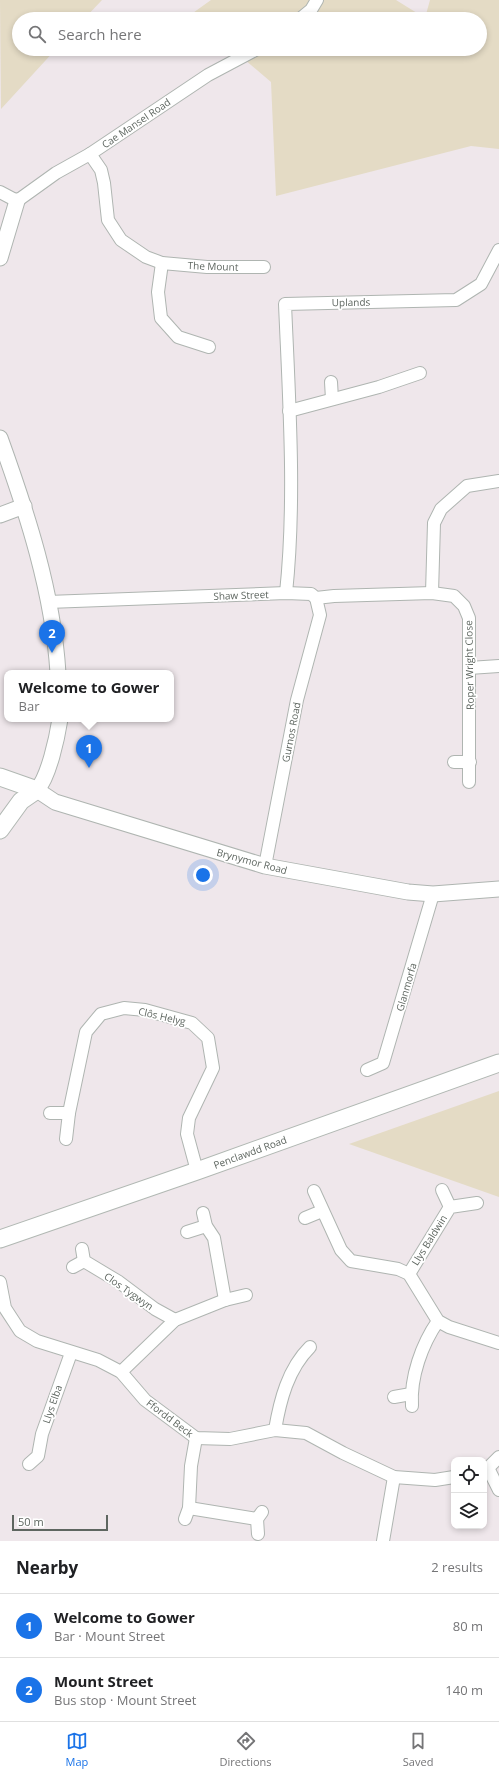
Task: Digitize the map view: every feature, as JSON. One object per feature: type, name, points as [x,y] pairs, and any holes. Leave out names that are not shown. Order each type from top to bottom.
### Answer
[{"type":"main road","points":[[0,777],[37,790]]},
{"type":"main road","points":[[0,830],[21,801],[37,790]]},
{"type":"main road","name":"Penclawdd Road","points":[[0,1239],[197,1171],[499,1063]]},
{"type":"street","points":[[309,12],[317,0]]},
{"type":"street","name":"Cae Mansel Road","points":[[17,201],[56,173],[90,154],[208,75],[244,56]]},
{"type":"street","name":"The Mount","points":[[90,154],[101,170],[108,220],[121,240],[146,257],[162,263],[207,267],[264,267]]},
{"type":"street","points":[[0,192],[17,201],[0,258]]},
{"type":"street","name":"Uplands","points":[[286,593],[290,557],[289,411],[285,304],[456,300],[481,284],[499,250]]},
{"type":"street","points":[[162,263],[158,292],[161,318],[178,337],[209,347]]},
{"type":"street","points":[[289,411],[379,387],[420,373]]},
{"type":"street","points":[[330,382],[332,399]]},
{"type":"street","points":[[0,438],[24,506],[48,602],[58,670]]},
{"type":"street","points":[[432,593],[434,524],[441,509],[467,486],[499,481]]},
{"type":"street","points":[[0,515],[24,506]]},
{"type":"street","name":"Shaw Street","points":[[48,602],[286,593],[311,594],[316,598],[334,596],[432,593]]},
{"type":"street","name":"Roper Wright Close","points":[[432,593],[454,596],[464,606],[469,618],[469,782]]},
{"type":"street","name":"Gurnos Road","points":[[265,866],[297,700],[320,615],[316,598]]},
{"type":"street","points":[[469,668],[499,666]]},
{"type":"street","points":[[37,790],[43,782],[59,722]]},
{"type":"street","points":[[454,762],[470,762]]},
{"type":"street","name":"Brynymor Road","points":[[37,790],[55,802],[265,866],[408,892],[433,894],[499,889]]},
{"type":"street","name":"Glanmorfa","points":[[368,1070],[383,1063],[433,894]]},
{"type":"street","name":"Clôs Helyg","points":[[66,1139],[69,1113],[86,1032],[102,1014],[124,1008],[145,1010],[192,1023],[208,1038],[213,1068],[189,1118],[187,1134],[197,1171]]},
{"type":"street","points":[[50,1113],[69,1113]]},
{"type":"street","name":"Llys Baldwin","points":[[442,1190],[450,1207]]},
{"type":"street","name":"Llys Baldwin","points":[[314,1191],[341,1250],[351,1262],[398,1269],[409,1274],[438,1320]]},
{"type":"street","name":"Llys Baldwin","points":[[450,1207],[477,1203]]},
{"type":"street","name":"Llys Baldwin","points":[[409,1274],[450,1207]]},
{"type":"street","points":[[305,1218],[322,1211]]},
{"type":"street","points":[[203,1213],[206,1226],[214,1238],[225,1300]]},
{"type":"street","points":[[187,1232],[206,1226]]},
{"type":"street","points":[[72,1267],[84,1261],[82,1249]]},
{"type":"street","name":"Clos Tygwyn","points":[[84,1261],[119,1282],[155,1309],[175,1320]]},
{"type":"street","name":"Ffordd Beck","points":[[0,1282],[4,1308],[20,1331],[37,1340],[98,1360],[121,1372],[145,1400],[196,1438],[230,1439],[276,1430],[306,1433],[343,1453],[394,1477],[435,1480],[451,1477]]},
{"type":"street","points":[[121,1372],[175,1320],[225,1300],[246,1295]]},
{"type":"street","points":[[394,1397],[412,1400],[415,1370],[431,1331],[438,1320],[449,1327],[499,1343]]},
{"type":"street","points":[[276,1430],[283,1394],[296,1354],[310,1347]]},
{"type":"street","name":"Llys Elba","points":[[38,1461],[42,1434],[71,1352]]},
{"type":"street","points":[[196,1438],[191,1466],[187,1514],[260,1515],[258,1534]]},
{"type":"street","points":[[487,1468],[499,1457]]},
{"type":"street","points":[[487,1471],[499,1490]]},
{"type":"street","points":[[383,1541],[394,1477]]},
{"type":"shaded area","points":[[0,0],[102,0],[91,12],[12,12],[12,56],[50,56],[1,109]]},
{"type":"shaded area","points":[[211,0],[396,0],[415,12],[194,12]]},
{"type":"shaded area","points":[[430,0],[499,0],[499,149],[471,146],[276,196],[271,82],[240,56],[487,56],[487,12],[427,12]]},
{"type":"shaded area","points":[[499,1091],[499,1197],[349,1144]]},
{"type":"place","name":"Mount Street","points":[[52,653]]},
{"type":"place","name":"Welcome to Gower","points":[[89,768]]}]
